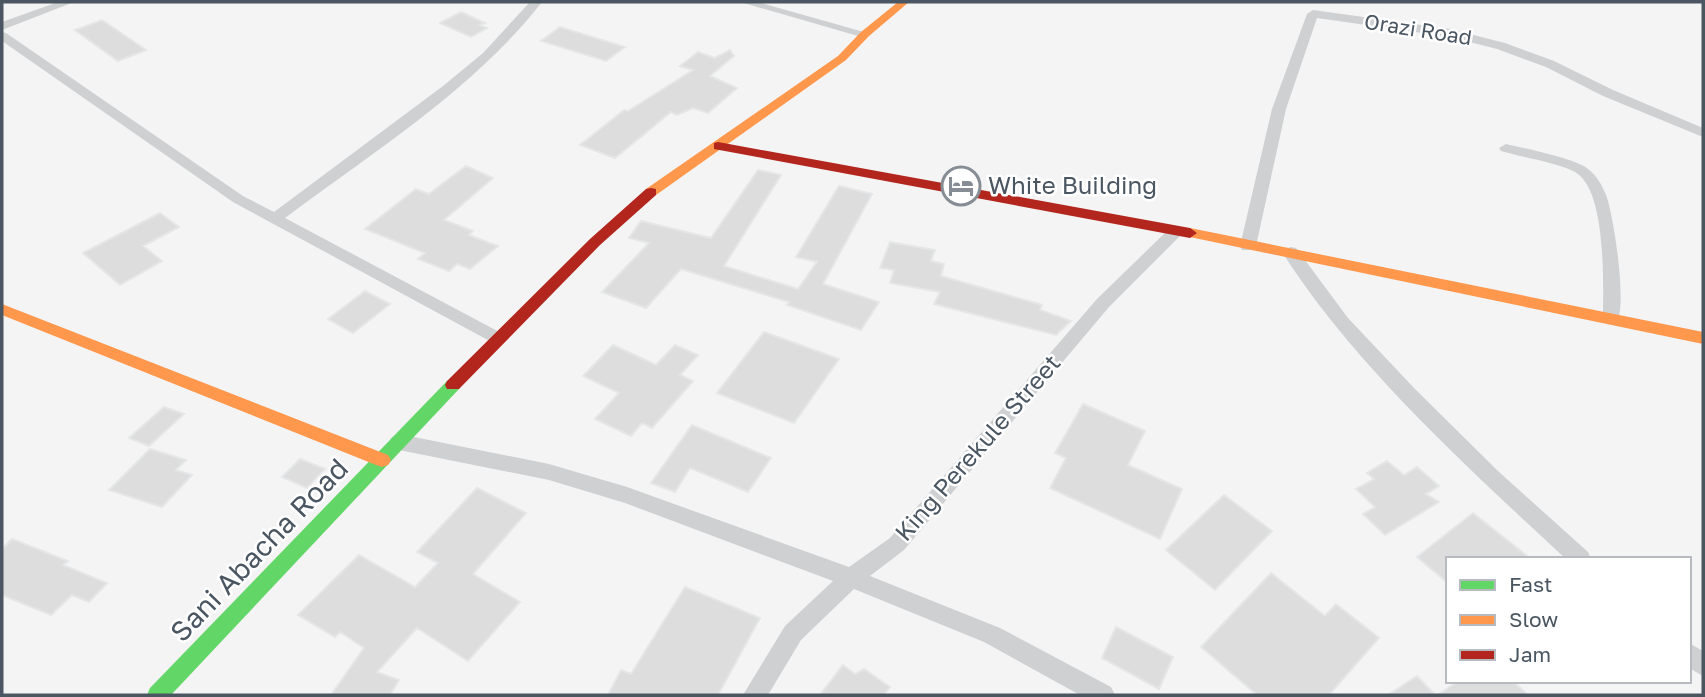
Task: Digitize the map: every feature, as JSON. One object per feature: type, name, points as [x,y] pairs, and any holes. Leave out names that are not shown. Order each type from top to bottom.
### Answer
[{"type":"street","points":[[2,26],[68,2]]},
{"type":"street","points":[[274,219],[448,89],[487,56],[536,2]]},
{"type":"street","points":[[746,2],[865,34]]},
{"type":"street","name":"Sani Abacha Road","points":[[157,695],[497,339],[595,242],[641,201],[842,58],[865,34],[904,2]]},
{"type":"street","name":"Orazi Road","points":[[1248,246],[1279,109],[1313,8],[1450,33],[1501,46],[1550,64],[1608,93],[1703,133]]},
{"type":"street","points":[[2,36],[228,192],[497,339]]},
{"type":"street","points":[[718,146],[1290,252],[1703,338]]},
{"type":"street","points":[[1506,148],[1580,169],[1589,175],[1604,212],[1611,254],[1611,318]]},
{"type":"street","name":"King Perekule Street","points":[[755,695],[793,633],[851,578],[897,544],[1103,303],[1175,232]]},
{"type":"street","points":[[1290,252],[1342,322],[1409,394],[1492,478],[1579,557]]},
{"type":"street","points":[[2,309],[382,460]]},
{"type":"street","points":[[399,442],[549,471],[627,495],[851,578],[992,635],[1103,695]]},
{"type":"building","points":[[461,12],[485,23],[480,25],[487,28],[471,37],[440,23]]},
{"type":"building","points":[[102,20],[146,50],[118,61],[75,30]]},
{"type":"building","points":[[560,27],[625,47],[606,61],[541,41]]},
{"type":"building","points":[[730,50],[734,56],[710,76],[737,88],[708,113],[693,108],[677,115],[671,112],[615,158],[580,145],[624,110],[628,111],[693,70],[680,66],[698,52],[715,58]]},
{"type":"building","points":[[466,166],[493,178],[444,220],[473,231],[469,235],[498,246],[470,269],[457,264],[449,271],[418,259],[425,253],[365,229],[416,189],[429,194]]},
{"type":"building","points":[[758,170],[781,175],[724,266],[798,289],[817,262],[796,257],[839,186],[872,194],[823,284],[879,302],[861,330],[787,305],[789,302],[681,269],[646,308],[602,292],[649,243],[629,238],[641,221],[711,238]]},
{"type":"building","points":[[160,213],[179,227],[143,246],[162,261],[120,285],[83,253]]},
{"type":"building","points":[[890,242],[935,250],[931,261],[944,264],[941,276],[1042,305],[1040,310],[1071,321],[1056,335],[934,304],[940,292],[890,283],[894,270],[880,268]]},
{"type":"building","points":[[365,291],[390,304],[353,333],[328,319]]},
{"type":"building","points":[[764,332],[839,359],[794,423],[717,393]]},
{"type":"building","points":[[613,345],[656,365],[675,345],[698,355],[680,375],[693,381],[652,428],[642,423],[631,436],[595,419],[619,393],[583,376]]},
{"type":"building","points":[[1083,404],[1145,431],[1128,465],[1182,489],[1160,539],[1050,488],[1066,458],[1055,453]]},
{"type":"building","points":[[164,407],[184,414],[149,446],[129,438]]},
{"type":"building","points":[[692,425],[771,458],[748,492],[690,468],[675,492],[651,483]]},
{"type":"building","points":[[150,449],[186,460],[176,470],[192,475],[162,507],[109,490]]},
{"type":"building","points":[[300,459],[325,469],[307,488],[282,477]]},
{"type":"building","points":[[1387,461],[1404,475],[1417,467],[1439,486],[1426,494],[1439,502],[1385,535],[1363,514],[1375,507],[1356,489],[1374,479],[1367,473]]},
{"type":"building","points":[[477,488],[526,513],[473,574],[520,602],[468,661],[417,628],[377,672],[399,680],[390,695],[331,695],[364,648],[340,632],[335,637],[298,615],[359,555],[415,587],[438,563],[417,552]]},
{"type":"building","points":[[1224,495],[1272,531],[1215,590],[1166,550]]},
{"type":"building","points":[[1473,513],[1528,557],[1446,557],[1446,581],[1417,557]]},
{"type":"building","points":[[12,539],[68,561],[63,565],[107,583],[89,602],[72,595],[51,615],[2,595],[2,549]]},
{"type":"building","points":[[1271,573],[1325,616],[1336,604],[1379,638],[1329,695],[1257,695],[1201,647]]},
{"type":"building","points":[[685,587],[760,618],[718,695],[608,695],[621,670],[631,674]]},
{"type":"building","points":[[1116,627],[1173,657],[1159,689],[1102,658]]},
{"type":"building","points":[[843,665],[855,674],[864,669],[890,687],[884,695],[820,695]]},
{"type":"building","points":[[1417,676],[1435,695],[1388,695]]},
{"type":"building","points":[[1455,683],[1515,683],[1528,695],[1438,695]]},
{"type":"traffic: fast","points":[[157,695],[453,385]]},
{"type":"traffic: slow","points":[[651,192],[842,58],[865,34],[904,2]]},
{"type":"traffic: slow","points":[[1190,233],[1703,338]]},
{"type":"traffic: slow","points":[[2,309],[382,460]]},
{"type":"traffic: jam","points":[[718,146],[1190,233]]},
{"type":"traffic: jam","points":[[453,385],[595,242],[651,192]]},
{"type":"place","name":"White Building","points":[[961,186]]}]
